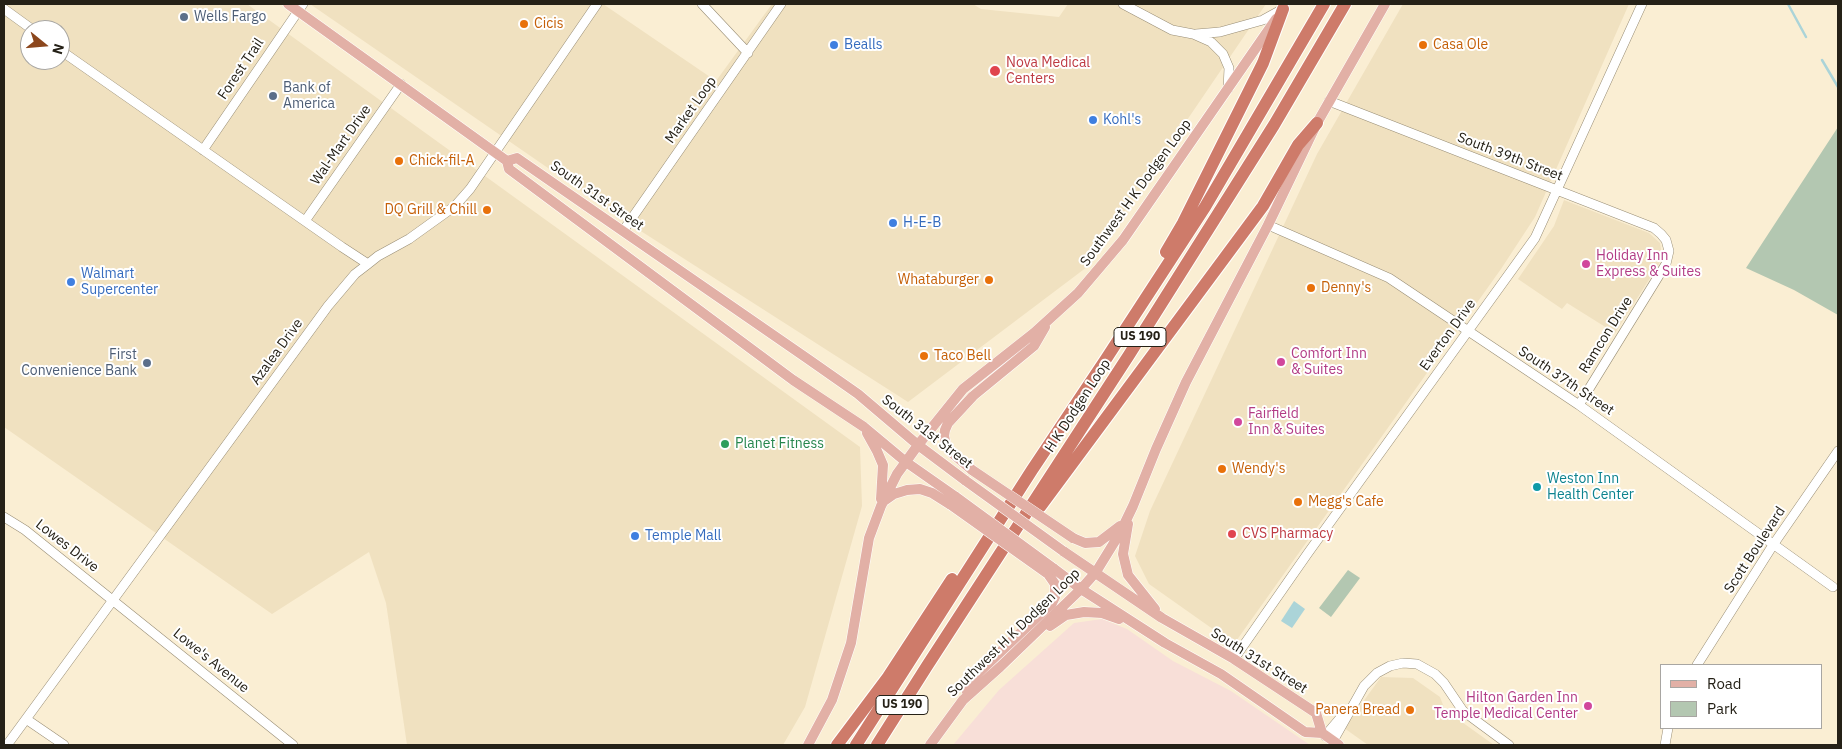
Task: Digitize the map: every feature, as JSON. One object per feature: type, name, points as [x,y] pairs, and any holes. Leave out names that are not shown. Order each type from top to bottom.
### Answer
[{"type":"highway","name":"H K Dodgen Loop","points":[[856,745],[1032,470],[1205,207],[1324,4]]},
{"type":"highway","name":"H K Dodgen Loop","points":[[877,745],[1135,346],[1274,124],[1345,4]]},
{"type":"highway","points":[[1106,359],[1188,214],[1263,63],[1284,6]]},
{"type":"highway","points":[[927,666],[959,627],[1042,503],[1263,206],[1298,145],[1317,123]]},
{"type":"highway","points":[[837,745],[888,677],[978,540],[1032,470]]},
{"type":"main road","name":"South 31st Street","points":[[288,4],[300,7],[400,84],[507,161],[509,170],[793,380],[864,427],[954,501]]},
{"type":"main road","name":"Southwest H K Dodgen Loop","points":[[930,745],[962,700],[1030,638],[1096,572],[1127,517],[1186,382],[1268,225],[1317,123],[1385,4]]},
{"type":"main road","name":"Southwest H K Dodgen Loop","points":[[808,745],[832,700],[851,643],[868,538],[897,474],[963,389],[1078,294],[1123,240],[1284,6]]},
{"type":"main road","name":"South 31st Street","points":[[507,161],[518,158],[850,389],[918,445],[1062,551],[1162,618],[1234,659],[1316,713],[1330,739]]},
{"type":"main road","points":[[1051,318],[1034,346],[973,396],[948,423],[944,436],[946,445],[952,453],[972,470],[1073,538],[1085,543],[1099,542],[1127,517]]},
{"type":"main road","points":[[864,427],[878,452],[883,466],[882,504]]},
{"type":"main road","points":[[882,504],[894,494],[920,489],[954,501],[1050,571],[1165,643]]},
{"type":"main road","points":[[1127,517],[1123,554],[1128,575],[1162,618]]},
{"type":"main road","points":[[962,700],[977,674],[1052,603],[1055,597],[1055,584],[1050,571]]},
{"type":"main road","points":[[1030,638],[1066,615],[1084,612],[1102,613],[1119,619],[1221,674],[1305,732],[1330,739]]},
{"type":"street","name":"Azalea Drive","points":[[6,745],[328,306],[355,274],[378,256],[410,239],[455,206],[470,189],[592,14],[597,4]]},
{"type":"street","points":[[703,4],[748,53]]},
{"type":"street","name":"Market Loop","points":[[623,231],[781,4]]},
{"type":"street","points":[[1122,4],[1172,30],[1194,34],[1212,42],[1223,54],[1229,68],[1228,89]]},
{"type":"street","name":"Everton Drive","points":[[1234,659],[1535,238],[1642,4]]},
{"type":"street","points":[[1194,34],[1220,32],[1263,20],[1284,6]]},
{"type":"street","name":"Forest Trail","points":[[203,150],[300,7]]},
{"type":"street","points":[[4,8],[20,20]]},
{"type":"street","points":[[70,57],[368,264]]},
{"type":"street","name":"Wal-Mart Drive","points":[[304,221],[400,84]]},
{"type":"street","name":"South 39th Street","points":[[1329,101],[1654,228],[1666,240],[1669,251]]},
{"type":"street","name":"South 37th Street","points":[[1268,225],[1389,278],[1579,405],[1833,587]]},
{"type":"street","name":"Ramcon Drive","points":[[1579,405],[1666,264],[1669,251]]},
{"type":"street","name":"Scott Boulevard","points":[[1698,664],[1774,545],[1838,451]]},
{"type":"street","name":"Lowes Drive","points":[[4,518],[25,530],[112,599]]},
{"type":"street","name":"Lowe's Avenue","points":[[112,599],[293,745]]},
{"type":"street","points":[[1330,739],[1364,686],[1377,673],[1390,666],[1403,663],[1416,664],[1435,674],[1444,683],[1463,711],[1510,745]]},
{"type":"street","points":[[26,719],[64,745]]},
{"type":"street","points":[[1665,745],[1668,729]]},
{"type":"shaded area","points":[[4,4],[247,4],[860,447],[862,506],[805,707],[783,745],[407,745],[386,603],[369,552],[272,614],[4,427]]},
{"type":"shaded area","points":[[310,4],[603,4],[716,81],[772,4],[973,4],[981,9],[1059,17],[1068,4],[1266,4],[1087,267],[908,402],[622,219]]},
{"type":"shaded area","points":[[1403,4],[1629,4],[1535,217],[1501,269],[1234,644],[1149,584],[1135,556],[1150,511],[1317,154]]},
{"type":"shaded area","points":[[1564,200],[1649,233],[1660,243],[1662,256],[1659,264],[1615,333],[1567,303],[1562,309],[1518,279],[1554,226]]},
{"type":"shaded area","points":[[1102,619],[1127,629],[1173,661],[1231,691],[1310,745],[953,745],[999,690],[1074,623]]},
{"type":"shaded area","points":[[1381,677],[1413,678],[1440,697],[1445,710],[1494,745],[1368,745],[1344,728]]},
{"type":"green space","points":[[1838,127],[1838,315],[1794,290],[1746,268]]},
{"type":"green space","points":[[1348,570],[1360,578],[1331,617],[1319,608]]},
{"type":"water","points":[[1294,601],[1305,609],[1292,628],[1281,621]]},
{"type":"waterway","points":[[1788,4],[1806,37]]},
{"type":"waterway","points":[[1822,60],[1838,87]]},
{"type":"place","name":"Wells Fargo","points":[[184,17]]},
{"type":"place","name":"Cicis","points":[[524,24]]},
{"type":"place","name":"Bealls","points":[[834,45]]},
{"type":"place","name":"Casa Ole","points":[[1423,45]]},
{"type":"place","name":"Nova Medical Centers","points":[[995,71]]},
{"type":"place","name":"Bank of America","points":[[273,96]]},
{"type":"place","name":"Kohl's","points":[[1093,120]]},
{"type":"place","name":"Chick-fil-A","points":[[399,161]]},
{"type":"place","name":"DQ Grill & Chill","points":[[487,210]]},
{"type":"place","name":"H-E-B","points":[[893,223]]},
{"type":"place","name":"Holiday Inn Express & Suites","points":[[1586,264]]},
{"type":"place","name":"Whataburger","points":[[989,280]]},
{"type":"place","name":"Walmart Supercenter","points":[[71,282]]},
{"type":"place","name":"Denny's","points":[[1311,288]]},
{"type":"place","name":"Taco Bell","points":[[924,356]]},
{"type":"place","name":"Comfort Inn & Suites","points":[[1281,362]]},
{"type":"place","name":"First Convenience Bank","points":[[147,363]]},
{"type":"place","name":"Fairfield Inn & Suites","points":[[1238,422]]},
{"type":"place","name":"Planet Fitness","points":[[725,444]]},
{"type":"place","name":"Wendy's","points":[[1222,469]]},
{"type":"place","name":"Weston Inn Health Center","points":[[1537,487]]},
{"type":"place","name":"Megg's Cafe","points":[[1298,502]]},
{"type":"place","name":"CVS Pharmacy","points":[[1232,534]]},
{"type":"place","name":"Temple Mall","points":[[635,536]]},
{"type":"place","name":"Hilton Garden Inn Temple Medical Center","points":[[1588,706]]},
{"type":"place","name":"Panera Bread","points":[[1410,710]]}]
